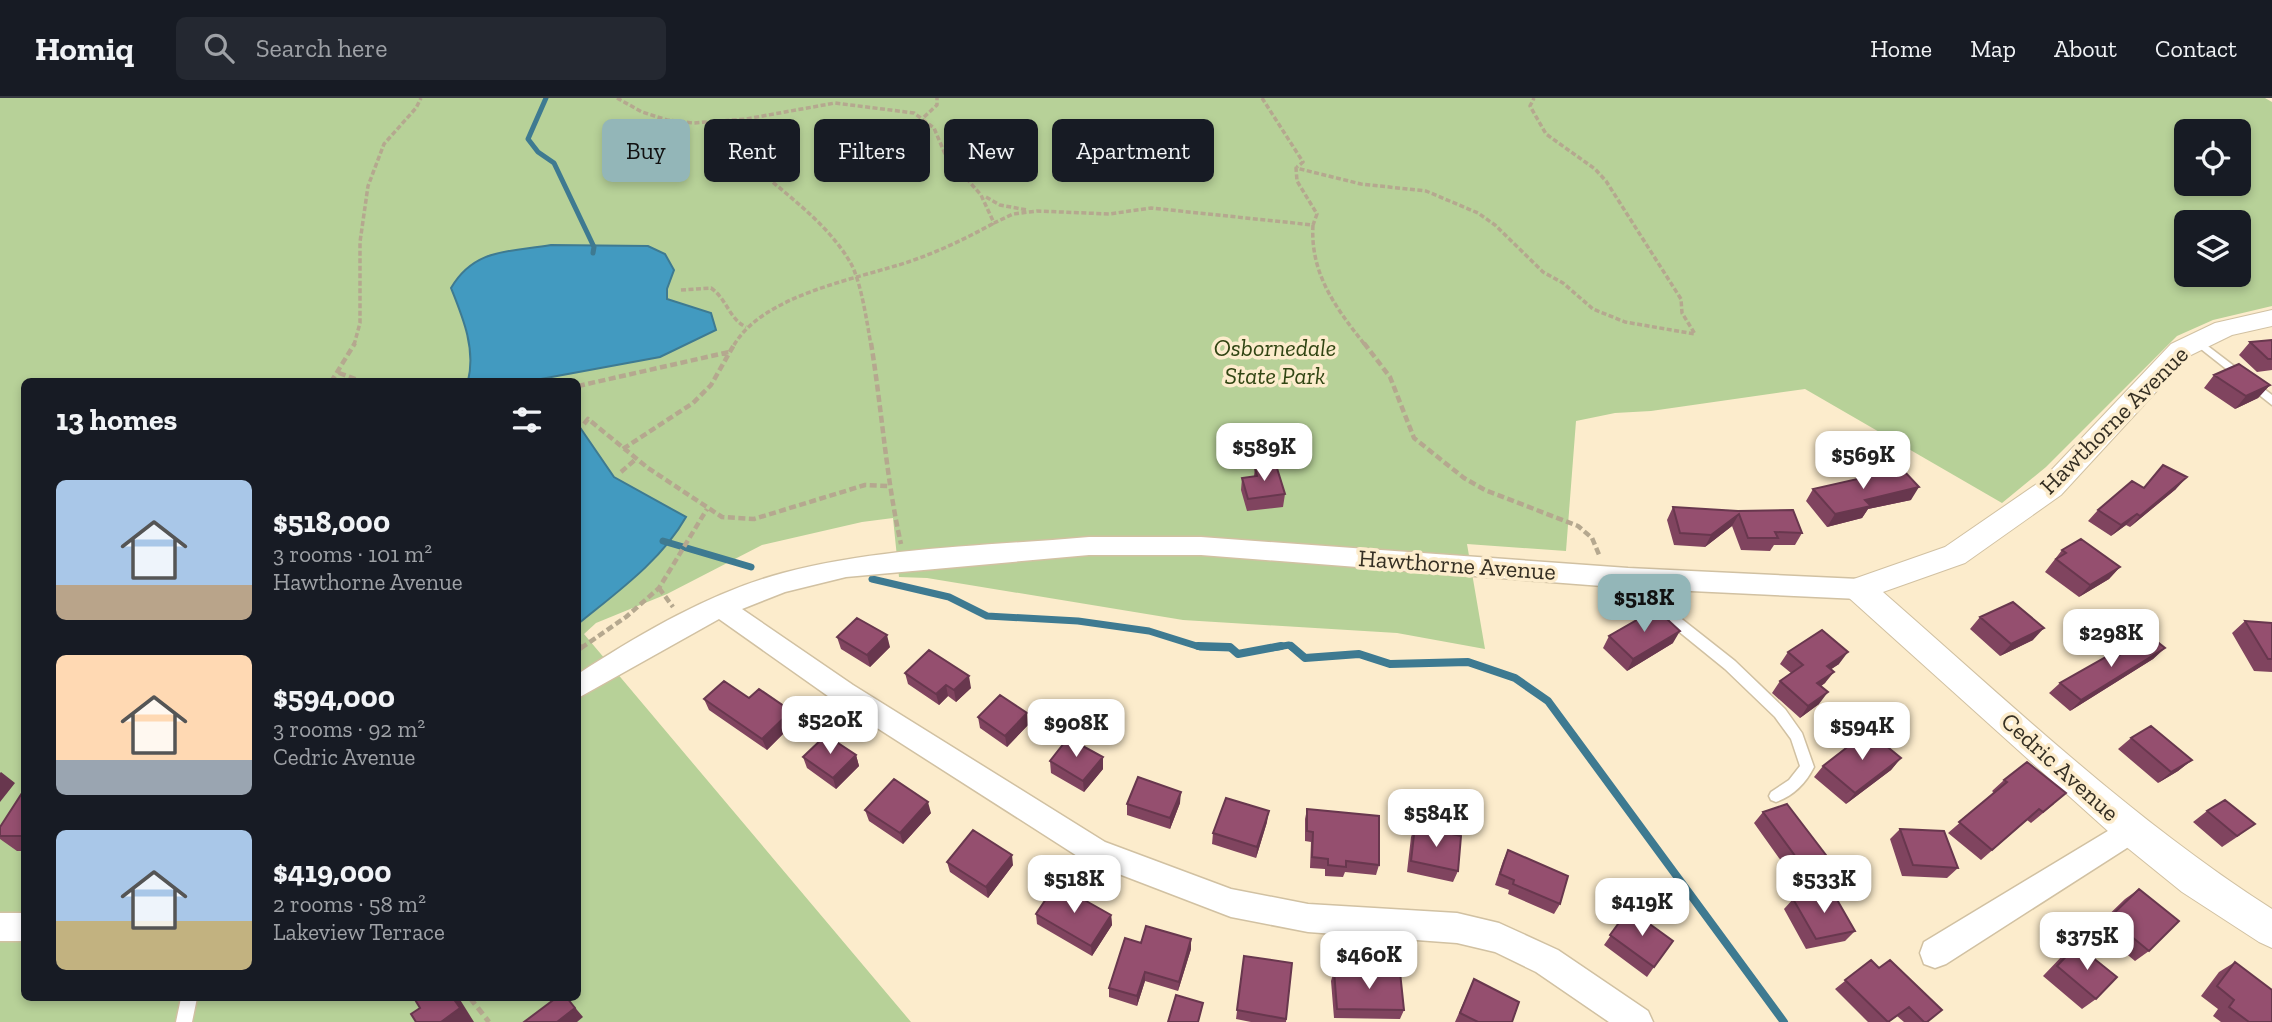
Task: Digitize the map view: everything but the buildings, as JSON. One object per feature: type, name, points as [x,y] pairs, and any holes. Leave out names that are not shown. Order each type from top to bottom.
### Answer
[{"type":"street","name":"Hawthorne Avenue","points":[[581,685],[626,656],[720,607],[781,583],[846,568],[1089,546],[1201,546],[1617,577],[1859,589],[1955,555],[2051,488],[2079,461],[2167,361],[2196,340],[2244,323],[2272,318]]},
{"type":"street","name":"Cedric Avenue","points":[[1859,589],[2131,830],[2195,880],[2272,930]]},
{"type":"street","points":[[720,607],[844,693],[1095,852],[1231,903],[1307,918],[1457,928],[1499,938],[1547,961],[1637,1022]]},
{"type":"street","points":[[1935,953],[2131,830]]},
{"type":"street","points":[[0,927],[21,927]]},
{"type":"lane","points":[[2196,340],[2272,401]]},
{"type":"lane","points":[[1617,577],[1730,665],[1780,713],[1797,737],[1807,767],[1794,784],[1776,796]]},
{"type":"lane","points":[[184,1022],[188,1001]]},
{"type":"path","points":[[335,378],[357,339],[364,304],[359,251],[371,169],[391,135],[419,106],[421,98]]},
{"type":"path","points":[[617,98],[635,111],[663,120],[685,125],[704,124]]},
{"type":"path","points":[[924,117],[937,105],[937,98]]},
{"type":"path","points":[[1262,98],[1279,129],[1302,156],[1303,162],[1296,168]]},
{"type":"path","points":[[1296,168],[1361,184],[1426,191],[1487,219],[1543,272],[1563,283],[1593,309],[1625,322],[1695,334],[1686,323],[1681,299],[1606,181],[1595,169],[1546,134],[1531,106],[1534,98]]},
{"type":"path","points":[[753,119],[830,104],[865,104],[924,117],[936,126],[945,154],[984,195],[1000,205],[1031,211],[1109,214],[1151,208],[1313,225]]},
{"type":"path","points":[[1296,168],[1297,181],[1317,214],[1312,242],[1319,278],[1342,315],[1390,377],[1414,438],[1464,478],[1485,491],[1578,526],[1592,538],[1617,577]]},
{"type":"path","points":[[770,182],[825,231],[850,263],[856,279],[869,333],[884,421],[888,486],[896,513],[904,563]]},
{"type":"path","points":[[984,195],[994,223]]},
{"type":"path","points":[[623,450],[663,426],[703,395],[736,338],[764,313],[945,248],[994,223],[1031,211]]},
{"type":"path","points":[[681,290],[688,288],[717,291],[726,300],[736,322],[746,327]]},
{"type":"path","points":[[581,385],[729,352]]},
{"type":"path","points":[[339,373],[352,378]]},
{"type":"path","points":[[586,421],[623,450],[722,517],[754,519],[798,508],[865,485],[888,486]]},
{"type":"path","points":[[621,472],[636,459]]},
{"type":"path","points":[[581,648],[626,617],[659,588],[707,509]]},
{"type":"path","points":[[472,1001],[489,1022]]},
{"type":"green space","name":"Osbornedale State Park","points":[[0,98],[2265,98],[2272,102],[2272,306],[2213,320],[2177,336],[2046,467],[2002,503],[1805,389],[1651,411],[1615,413],[1576,421],[1566,551],[1467,544],[1485,649],[1397,633],[1183,620],[927,578],[899,577],[893,518],[862,522],[762,545],[667,594],[596,623],[584,634],[911,1022],[0,1022]]},
{"type":"water","points":[[551,245],[648,246],[665,254],[674,270],[667,289],[667,299],[711,313],[716,330],[660,357],[546,378],[468,378],[469,345],[464,322],[451,288],[471,265],[483,258]]},
{"type":"water","points":[[581,429],[614,477],[686,517],[664,548],[623,588],[581,622]]},
{"type":"waterway","points":[[546,98],[528,139],[538,152],[554,163],[594,247],[593,253]]},
{"type":"waterway","points":[[663,541],[751,567]]},
{"type":"waterway","points":[[872,579],[949,597],[987,616],[1078,621],[1149,631],[1200,647],[1231,648]]},
{"type":"waterway","points":[[1271,648],[1289,645],[1293,648]]},
{"type":"waterway","points":[[1198,646],[1230,647],[1238,654],[1281,646]]},
{"type":"waterway","points":[[1291,646],[1305,658],[1359,654],[1390,664],[1468,662],[1515,678],[1548,701],[1784,1022]]}]
